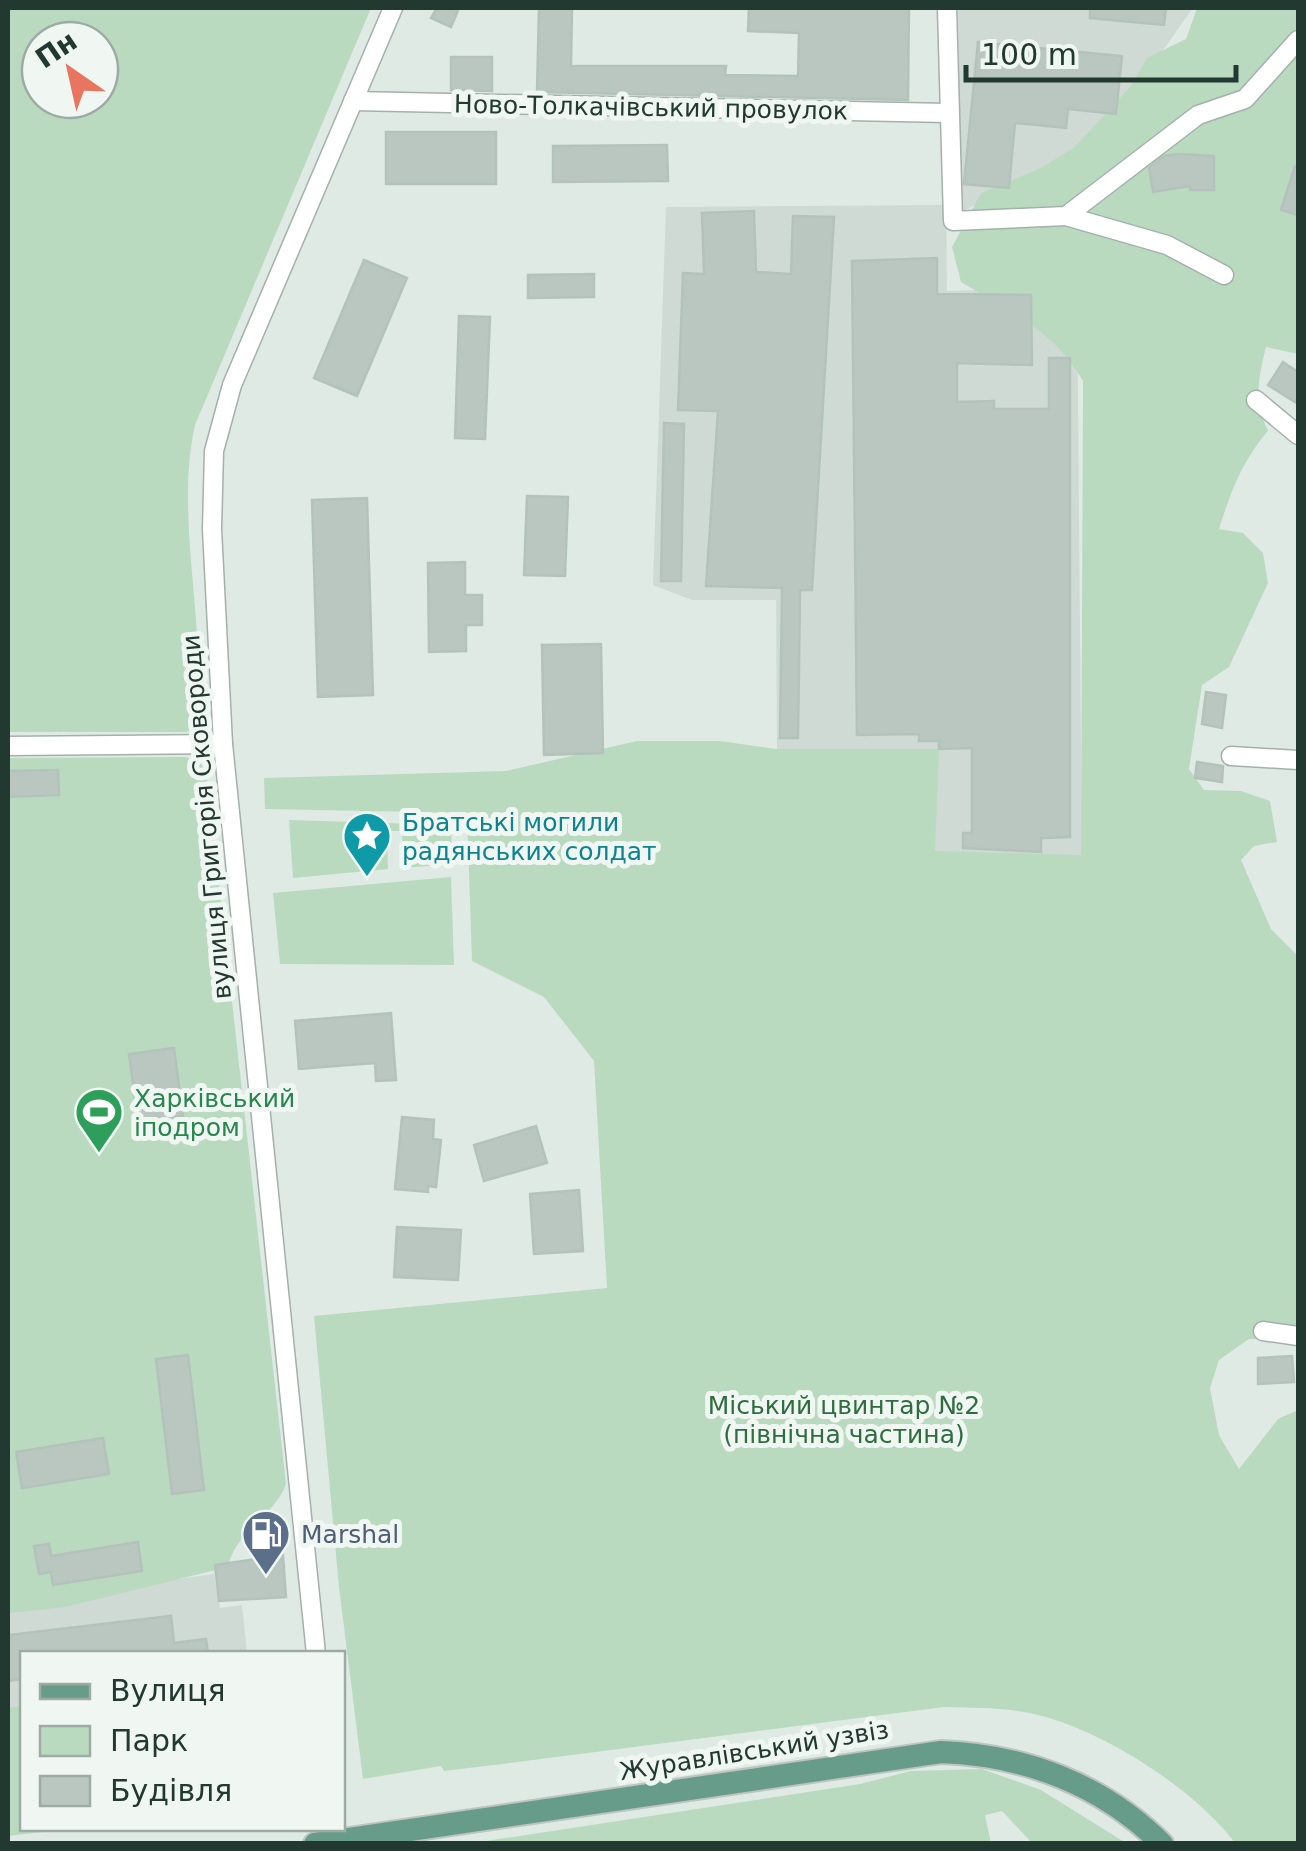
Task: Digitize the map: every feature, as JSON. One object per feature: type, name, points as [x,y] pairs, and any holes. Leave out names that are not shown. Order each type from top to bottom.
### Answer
[{"type":"main road","name":"Журавлівський узвіз","points":[[327,1839],[941,1752],[1021,1760],[1062,1776],[1127,1812],[1162,1844]]},
{"type":"street","name":"вулиця Григорія Сковороди","points":[[316,1651],[223,744],[212,529],[214,451],[232,386],[393,8]]},
{"type":"street","points":[[947,8],[954,221],[1066,216],[1166,244],[1224,274]]},
{"type":"street","points":[[1066,216],[1198,116],[1245,99],[1298,40]]},
{"type":"street","name":"Ново-Толкачівський провулок","points":[[354,101],[948,114]]},
{"type":"street","points":[[1256,400],[1298,435]]},
{"type":"street","points":[[8,746],[223,744]]},
{"type":"street","points":[[1231,756],[1298,760]]},
{"type":"street","points":[[1263,1331],[1298,1336]]},
{"type":"shaded area","points":[[958,8],[1193,8],[1094,147],[961,212]]},
{"type":"shaded area","points":[[946,205],[947,291],[1077,287],[1082,855],[935,857],[934,749],[777,749],[776,600],[692,600],[653,585],[666,207]]},
{"type":"shaded area","points":[[214,1574],[220,1608],[242,1605],[247,1651],[20,1651],[20,1829],[8,1834],[8,1603]]},
{"type":"green space","points":[[8,8],[371,8],[195,425],[188,503],[200,680],[196,727],[186,732],[8,732]]},
{"type":"green space","name":"Міський цвинтар №2 (північна частина)","points":[[1197,8],[1298,8],[1298,354],[1266,347],[1259,390],[1268,431],[1238,477],[1219,529],[1243,533],[1263,553],[1268,583],[1229,667],[1202,685],[1189,769],[1204,790],[1241,791],[1270,801],[1277,842],[1254,846],[1241,860],[1271,929],[1298,956],[1298,1340],[1249,1339],[1219,1360],[1210,1388],[1219,1435],[1239,1469],[1278,1419],[1298,1410],[1298,1843],[1235,1843],[1195,1801],[1113,1745],[1056,1720],[997,1709],[944,1707],[444,1771],[441,1766],[363,1779],[339,1587],[314,1316],[607,1288],[594,1061],[544,997],[472,961],[467,813],[265,809],[264,778],[506,771],[637,741],[720,741],[777,749],[939,749],[935,851],[1081,855],[1083,381],[1044,335],[961,282],[952,247],[981,193],[1039,169],[1075,147],[1131,86],[1147,58],[1186,39]]},
{"type":"green space","name":"Харківський іподром","points":[[186,757],[201,764],[207,778],[286,1484],[273,1505],[238,1543],[228,1567],[65,1607],[8,1613],[8,758]]},
{"type":"green space","points":[[289,820],[451,825],[452,864],[403,868],[402,831],[387,831],[388,869],[293,878]]},
{"type":"green space","points":[[451,877],[454,965],[280,964],[273,893]]},
{"type":"green space","points":[[20,1706],[20,1831],[52,1831],[8,1836],[8,1708]]},
{"type":"green space","points":[[982,1769],[1041,1790],[1126,1843],[1032,1843],[1002,1811],[985,1815],[991,1843],[473,1843],[860,1784],[911,1771]]},
{"type":"building","points":[[437,8],[459,8],[451,27],[431,18]]},
{"type":"building","points":[[539,8],[572,8],[571,66],[726,66],[725,75],[798,76],[799,33],[748,31],[749,8],[909,8],[908,100],[537,92]]},
{"type":"building","points":[[1090,8],[1166,8],[1164,25],[1090,18]]},
{"type":"building","points":[[978,42],[1122,56],[1116,114],[1068,109],[1066,128],[1015,123],[1009,188],[964,184]]},
{"type":"building","points":[[451,57],[492,57],[492,91],[451,90]]},
{"type":"building","points":[[386,132],[496,132],[496,184],[386,184]]},
{"type":"building","points":[[667,145],[668,181],[553,182],[553,146]]},
{"type":"building","points":[[1164,156],[1214,156],[1214,190],[1190,190],[1190,186],[1153,192],[1149,168]]},
{"type":"building","points":[[1298,166],[1298,215],[1281,210]]},
{"type":"building","points":[[754,211],[756,272],[791,274],[793,216],[834,217],[812,590],[800,590],[798,738],[780,738],[782,588],[706,586],[718,411],[678,410],[683,273],[704,274],[702,213]]},
{"type":"building","points":[[937,258],[937,294],[1031,295],[1032,365],[957,363],[957,402],[994,401],[994,409],[1049,409],[1049,358],[1070,358],[1070,837],[1041,838],[1041,852],[963,848],[963,833],[972,833],[972,748],[939,749],[939,741],[919,741],[919,734],[857,735],[852,261]]},
{"type":"building","points":[[364,260],[407,278],[357,396],[314,378]]},
{"type":"building","points":[[594,274],[594,297],[528,298],[528,275]]},
{"type":"building","points":[[459,316],[490,317],[485,439],[455,438]]},
{"type":"building","points":[[1283,362],[1298,372],[1298,404],[1268,385]]},
{"type":"building","points":[[664,423],[684,424],[681,581],[661,581]]},
{"type":"building","points":[[527,496],[568,497],[565,576],[524,575]]},
{"type":"building","points":[[367,498],[373,695],[318,697],[312,500]]},
{"type":"building","points":[[465,562],[465,595],[482,595],[482,625],[466,625],[466,651],[429,652],[428,563]]},
{"type":"building","points":[[601,644],[603,753],[544,755],[542,645]]},
{"type":"building","points":[[1206,692],[1226,695],[1222,728],[1202,724]]},
{"type":"building","points":[[1197,762],[1223,766],[1222,782],[1195,778]]},
{"type":"building","points":[[58,770],[59,795],[8,797],[8,771]]},
{"type":"building","points":[[391,1013],[396,1080],[376,1081],[375,1063],[299,1069],[295,1021]]},
{"type":"building","points":[[174,1048],[183,1116],[138,1122],[129,1054]]},
{"type":"building","points":[[402,1117],[434,1120],[433,1139],[441,1140],[436,1187],[428,1186],[428,1192],[395,1189]]},
{"type":"building","points":[[536,1126],[547,1163],[484,1181],[474,1145]]},
{"type":"building","points":[[579,1190],[583,1251],[534,1254],[530,1194]]},
{"type":"building","points":[[397,1227],[461,1230],[458,1280],[394,1277]]},
{"type":"building","points":[[188,1355],[204,1490],[172,1494],[156,1359]]},
{"type":"building","points":[[1292,1356],[1294,1382],[1258,1384],[1258,1358]]},
{"type":"building","points":[[103,1438],[109,1474],[22,1488],[16,1452]]},
{"type":"building","points":[[138,1542],[142,1571],[53,1585],[51,1572],[39,1574],[34,1546],[49,1544],[51,1556]]},
{"type":"building","points":[[283,1555],[286,1597],[219,1601],[215,1565]]},
{"type":"building","points":[[171,1616],[174,1643],[206,1639],[208,1651],[20,1651],[20,1679],[8,1681],[8,1635]]},
{"type":"place","name":"Братські могили радянських солдат","points":[[367,878]]},
{"type":"place","name":"Харківський іподром","points":[[99,1154]]},
{"type":"place","name":"Marshal","points":[[266,1576]]}]
